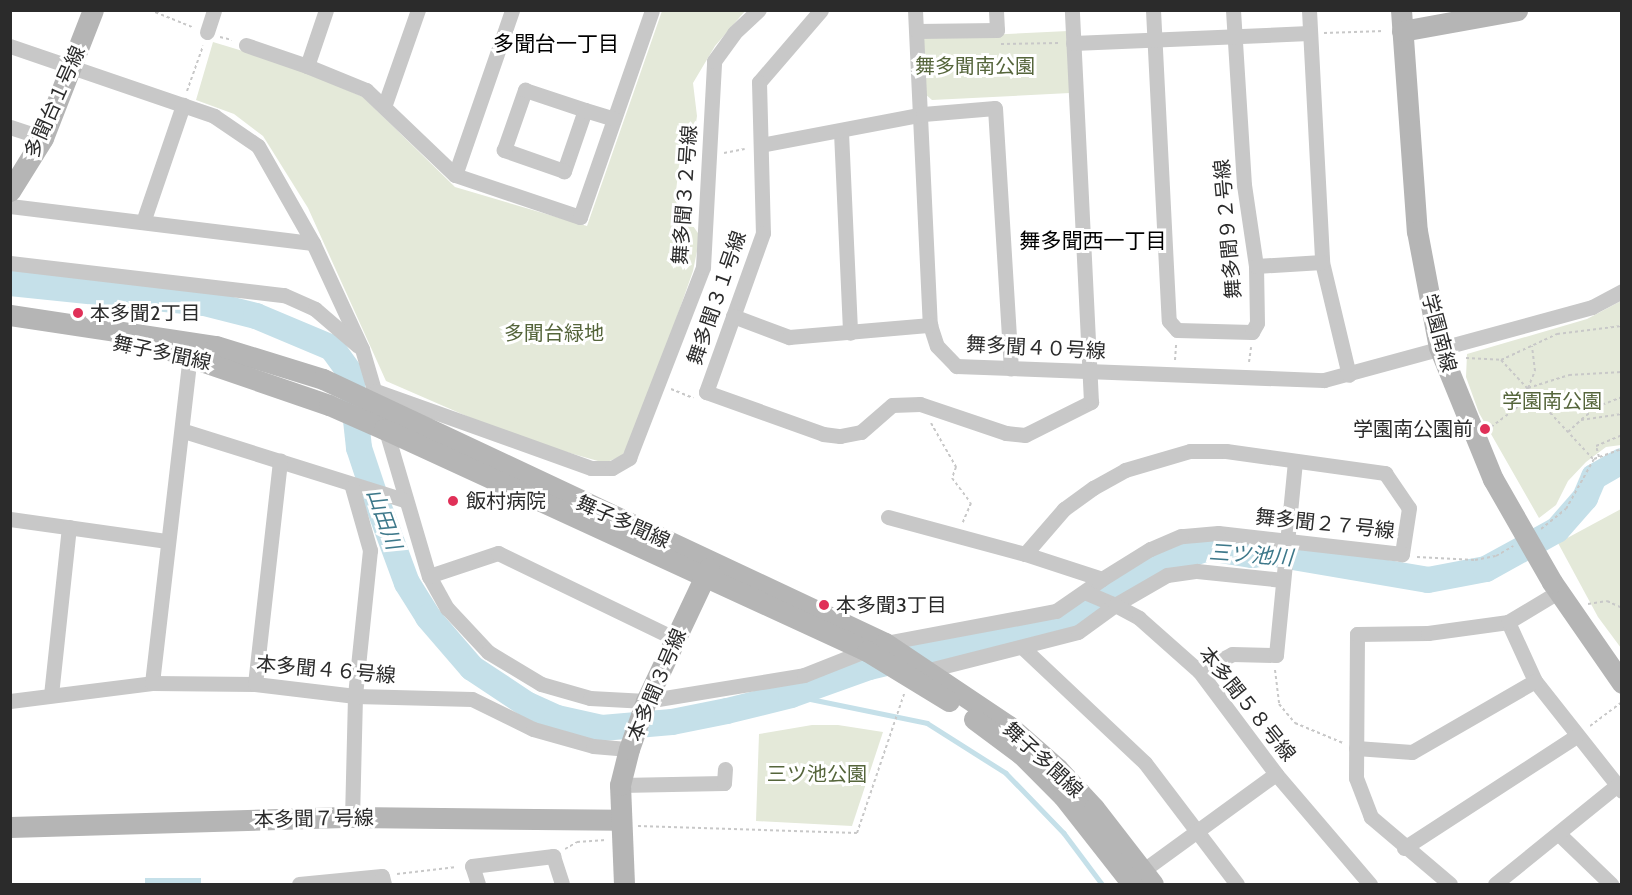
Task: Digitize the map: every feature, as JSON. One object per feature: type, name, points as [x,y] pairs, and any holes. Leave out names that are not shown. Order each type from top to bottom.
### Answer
[{"type":"street","name":"多聞台１号線","points":[[10,191],[43,138],[73,67],[93,10]]},
{"type":"street","points":[[207,32],[214,10]]},
{"type":"street","points":[[307,66],[326,10]]},
{"type":"street","points":[[385,104],[418,10]]},
{"type":"street","points":[[455,175],[512,10]]},
{"type":"street","points":[[246,45],[357,86],[385,104],[455,175],[580,217],[652,10]]},
{"type":"street","name":"舞多聞３２号線","points":[[377,398],[591,468],[612,468],[629,458],[660,385],[703,267],[714,61],[734,33],[759,10]]},
{"type":"street","name":"舞多聞３１号線","points":[[821,10],[759,82],[763,233],[706,392],[823,434],[840,436],[861,432],[892,405],[920,404],[1006,433],[1025,435],[1091,402],[1088,372]]},
{"type":"street","name":"舞多聞４０号線","points":[[915,10],[923,114],[930,325],[937,346],[956,366],[1324,380],[1349,375],[1448,344],[1592,307],[1622,291]]},
{"type":"street","points":[[917,31],[997,30],[996,10]]},
{"type":"street","points":[[1072,10],[1088,372]]},
{"type":"street","points":[[1153,10],[1165,195],[1164,266],[1169,321],[1177,330],[1252,332]]},
{"type":"street","name":"舞多聞９２号線","points":[[1233,10],[1244,185],[1256,266],[1257,323],[1252,332]]},
{"type":"street","points":[[1309,10],[1322,262],[1349,375]]},
{"type":"street","points":[[1402,21],[1517,10]]},
{"type":"street","name":"学園南線","points":[[1402,21],[1417,231],[1473,435],[1493,479],[1569,613],[1622,683]]},
{"type":"street","points":[[1073,43],[1154,38],[1234,38],[1309,33]]},
{"type":"street","name":"舞多聞２７号線","points":[[10,46],[183,105],[237,128],[258,146],[313,243],[362,349],[404,500],[429,576],[447,608],[488,652],[542,684],[590,698],[646,701],[804,675],[876,647],[1056,611],[1087,593],[1102,579],[1150,549],[1181,536],[1218,533],[1402,554],[1409,508],[1385,473],[1226,451],[1161,457],[1093,488],[1064,509],[1025,554]]},
{"type":"street","points":[[585,110],[564,171],[504,150],[525,90],[614,119]]},
{"type":"street","points":[[143,222],[183,105]]},
{"type":"street","points":[[761,145],[841,132],[923,114],[995,108],[1011,369]]},
{"type":"street","points":[[10,127],[43,138]]},
{"type":"street","points":[[841,132],[850,333]]},
{"type":"street","points":[[10,206],[313,243]]},
{"type":"street","points":[[10,262],[284,295],[315,309],[362,349]]},
{"type":"street","points":[[1256,266],[1322,262]]},
{"type":"street","name":"舞子多聞線","points":[[10,315],[191,348],[323,379],[377,398],[708,570]]},
{"type":"street","points":[[733,316],[789,337],[930,325]]},
{"type":"street","name":"舞子多聞線","points":[[10,329],[191,348],[329,405],[708,570],[876,647],[1009,726],[1057,768],[1139,880]]},
{"type":"street","points":[[152,683],[167,541],[184,431],[191,348]]},
{"type":"street","points":[[184,431],[280,460],[352,486],[404,500]]},
{"type":"street","points":[[255,684],[280,460]]},
{"type":"street","points":[[1199,671],[1232,654],[1276,655],[1295,461]]},
{"type":"street","points":[[352,486],[370,550],[355,696],[352,818]]},
{"type":"street","points":[[888,517],[1025,554],[1102,579]]},
{"type":"street","points":[[10,519],[167,541]]},
{"type":"street","points":[[51,695],[69,527]]},
{"type":"street","points":[[429,576],[498,553],[676,639]]},
{"type":"street","name":"本多聞３号線","points":[[624,885],[619,820],[620,786],[629,749],[646,701],[708,570]]},
{"type":"street","points":[[919,672],[1078,632],[1114,605],[1167,575],[1197,571],[1283,580]]},
{"type":"street","points":[[1449,885],[1371,818],[1356,778],[1357,634],[1428,633],[1508,622],[1555,587]]},
{"type":"street","name":"本多聞５８号線","points":[[1087,593],[1139,618],[1199,671],[1276,774],[1370,885]]},
{"type":"street","points":[[1499,884],[1619,789],[1575,737],[1535,681],[1508,622]]},
{"type":"street","points":[[1022,647],[1145,763],[1237,885]]},
{"type":"street","points":[[1356,748],[1412,752],[1535,681]]},
{"type":"street","name":"本多聞４６号線","points":[[10,701],[152,683],[255,684],[355,696],[472,699],[533,729],[593,746],[629,749]]},
{"type":"street","points":[[1404,848],[1575,737]]},
{"type":"street","points":[[1139,880],[1197,830],[1276,774]]},
{"type":"street","points":[[620,786],[724,782]]},
{"type":"street","name":"本多聞７号線","points":[[10,827],[352,818],[619,820]]},
{"type":"street","points":[[1560,836],[1611,885]]},
{"type":"street","points":[[478,885],[472,866],[553,856],[562,885]]},
{"type":"street","points":[[299,885],[383,880]]},
{"type":"path","points":[[1309,33],[1402,21]]},
{"type":"path","points":[[183,105],[207,32]]},
{"type":"path","points":[[710,157],[761,145]]},
{"type":"path","points":[[1448,344],[1466,358],[1502,360],[1557,334],[1622,326]]},
{"type":"path","points":[[1174,376],[1177,330]]},
{"type":"path","points":[[1248,377],[1252,332]]},
{"type":"path","points":[[1473,435],[1519,406],[1535,371],[1532,346]]},
{"type":"path","points":[[1502,360],[1594,459]]},
{"type":"path","points":[[1528,388],[1569,375],[1622,372]]},
{"type":"path","points":[[660,385],[702,401]]},
{"type":"path","points":[[1568,432],[1598,406],[1622,397]]},
{"type":"path","points":[[920,404],[956,467],[952,478],[971,503],[957,536]]},
{"type":"path","points":[[1581,420],[1622,414]]},
{"type":"path","points":[[1599,457],[1596,446],[1622,435]]},
{"type":"path","points":[[1535,532],[1566,508],[1594,459],[1622,449]]},
{"type":"path","points":[[1402,554],[1450,561],[1496,556],[1515,544]]},
{"type":"path","points":[[1569,613],[1593,601],[1607,601],[1622,608]]},
{"type":"path","points":[[1276,655],[1279,704],[1295,723],[1356,748]]},
{"type":"path","points":[[1575,737],[1622,702]]},
{"type":"path","points":[[619,820],[630,825],[857,833],[901,704]]},
{"type":"path","points":[[553,856],[577,842],[603,840]]},
{"type":"path","points":[[383,880],[472,866]]},
{"type":"green space","name":"多聞台緑地","points":[[662,11],[745,11],[715,46],[693,83],[697,116],[694,136],[679,165],[675,200],[700,236],[693,271],[633,442],[621,456],[605,463],[517,438],[386,381],[308,208],[263,136],[234,114],[196,100],[213,42],[293,66],[363,97],[455,187],[587,226]]},
{"type":"green space","name":"舞多聞南公園","points":[[1068,31],[1070,93],[932,100],[925,94],[923,38]]},
{"type":"green space","name":"学園南公園","points":[[1621,301],[1621,445],[1606,447],[1586,462],[1568,481],[1556,505],[1539,518],[1479,413],[1466,377],[1467,354],[1587,319]]},
{"type":"green space","points":[[1621,509],[1621,648],[1598,617],[1558,543]]},
{"type":"green space","name":"三ツ池公園","points":[[812,725],[838,725],[883,732],[852,826],[756,821],[759,734]]},
{"type":"water","points":[[145,878],[201,878],[201,884],[145,884]]},
{"type":"waterway","name":"山田川","points":[[10,283],[204,303],[256,316],[332,348],[351,374],[359,448],[377,502],[407,583],[428,617],[472,668],[528,705],[557,718],[602,728],[672,722],[727,711],[791,695],[869,667],[1011,633],[1087,609],[1142,571],[1208,548],[1252,555],[1269,553],[1428,580],[1486,569],[1557,530],[1585,498],[1594,477],[1622,461]]},
{"type":"waterway","points":[[791,695],[927,723],[1006,773],[1064,833],[1102,884]]},
{"type":"place","name":"本多聞2丁目","points":[[78,313]]},
{"type":"place","name":"学園南公園前","points":[[1485,429]]},
{"type":"place","name":"飯村病院","points":[[453,501]]},
{"type":"place","name":"本多聞3丁目","points":[[824,605]]},
{"type":"district","name":"多聞台一丁目","points":[[556,44]]},
{"type":"district","name":"舞多聞西一丁目","points":[[1093,241]]},
{"type":"water label","name":"三ツ池川","points":[[1251,555]]}]
